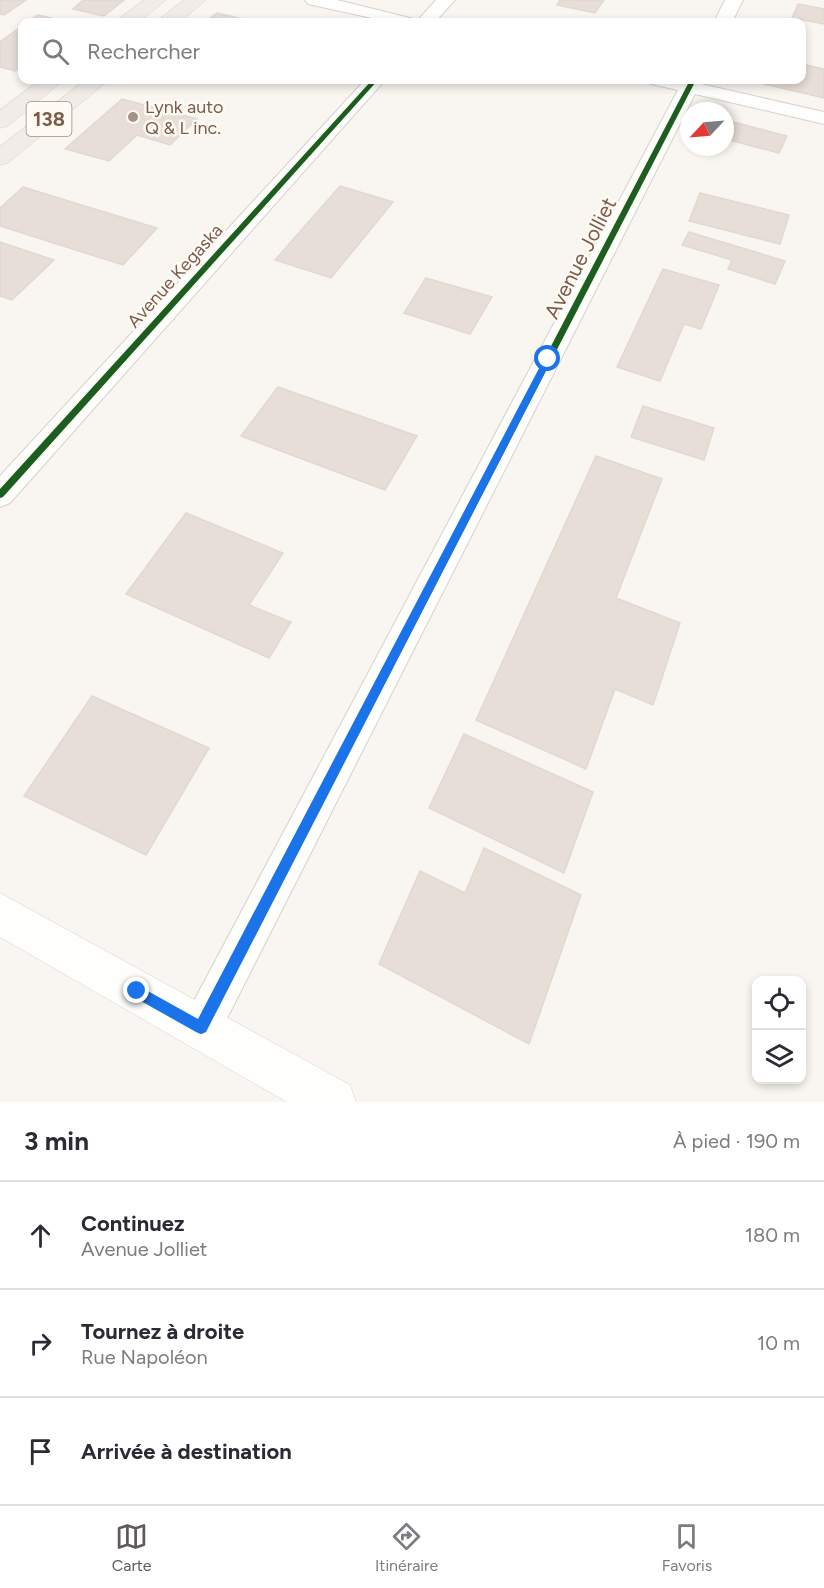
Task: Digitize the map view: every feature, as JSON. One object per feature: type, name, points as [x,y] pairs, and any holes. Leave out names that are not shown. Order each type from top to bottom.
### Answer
[{"type":"highway","points":[[132,18],[156,0]]},
{"type":"highway","points":[[173,18],[196,0]]},
{"type":"highway","name":"138","points":[[0,121],[48,84]]},
{"type":"highway","name":"138","points":[[0,158],[93,84]]},
{"type":"street","points":[[314,0],[393,18]]},
{"type":"street","points":[[430,18],[446,0]]},
{"type":"street","points":[[725,18],[734,0]]},
{"type":"street","name":"Avenue Kegaska","points":[[0,495],[371,84]]},
{"type":"street","name":"Avenue Jolliet","points":[[201,1028],[690,84]]},
{"type":"street","points":[[695,84],[824,118]]},
{"type":"street","points":[[0,914],[333,1102]]},
{"type":"building","points":[[0,0],[26,0],[4,15],[0,14]]},
{"type":"building","points":[[83,0],[124,0],[104,16],[73,9]]},
{"type":"building","points":[[560,0],[604,0],[595,13],[557,5]]},
{"type":"building","points":[[798,4],[824,9],[824,24],[806,21],[806,18],[792,18]]},
{"type":"building","points":[[217,13],[239,18],[210,18]]},
{"type":"building","points":[[38,15],[51,18],[33,18]]},
{"type":"building","points":[[18,29],[18,68],[15,71],[0,67],[0,42]]},
{"type":"building","points":[[806,65],[824,69],[824,98],[765,84],[806,84]]},
{"type":"building","points":[[122,99],[197,119],[170,145],[137,135],[109,161],[65,149]]},
{"type":"building","points":[[734,122],[787,136],[779,153],[734,141]]},
{"type":"building","points":[[340,186],[393,202],[331,278],[275,260]]},
{"type":"building","points":[[23,187],[157,228],[123,265],[0,226],[0,208]]},
{"type":"building","points":[[700,193],[789,215],[780,244],[689,221]]},
{"type":"building","points":[[689,232],[785,261],[775,284],[728,269],[732,260],[682,245]]},
{"type":"building","points":[[0,242],[54,260],[12,300],[0,296]]},
{"type":"building","points":[[663,269],[719,285],[701,329],[684,324],[660,381],[617,367]]},
{"type":"building","points":[[426,278],[492,297],[470,334],[404,313]]},
{"type":"building","points":[[278,387],[417,436],[385,490],[241,436]]},
{"type":"building","points":[[643,406],[714,428],[704,460],[631,437]]},
{"type":"building","points":[[596,456],[662,479],[616,598],[680,623],[653,705],[615,689],[586,769],[476,720]]},
{"type":"building","points":[[186,513],[283,553],[249,605],[291,622],[269,658],[126,594]]},
{"type":"building","points":[[92,696],[209,748],[146,855],[24,796]]},
{"type":"building","points":[[464,734],[593,792],[564,873],[429,808]]},
{"type":"building","points":[[484,848],[581,895],[529,1044],[379,964],[420,871],[465,893]]},
{"type":"cycle path","points":[[0,495],[371,84]]},
{"type":"cycle path","points":[[201,1028],[691,84]]},
{"type":"place","name":"Lynk auto Q & L inc.","points":[[133,117]]},
{"type":"route","points":[[137,991],[201,1028],[548,359]]}]
